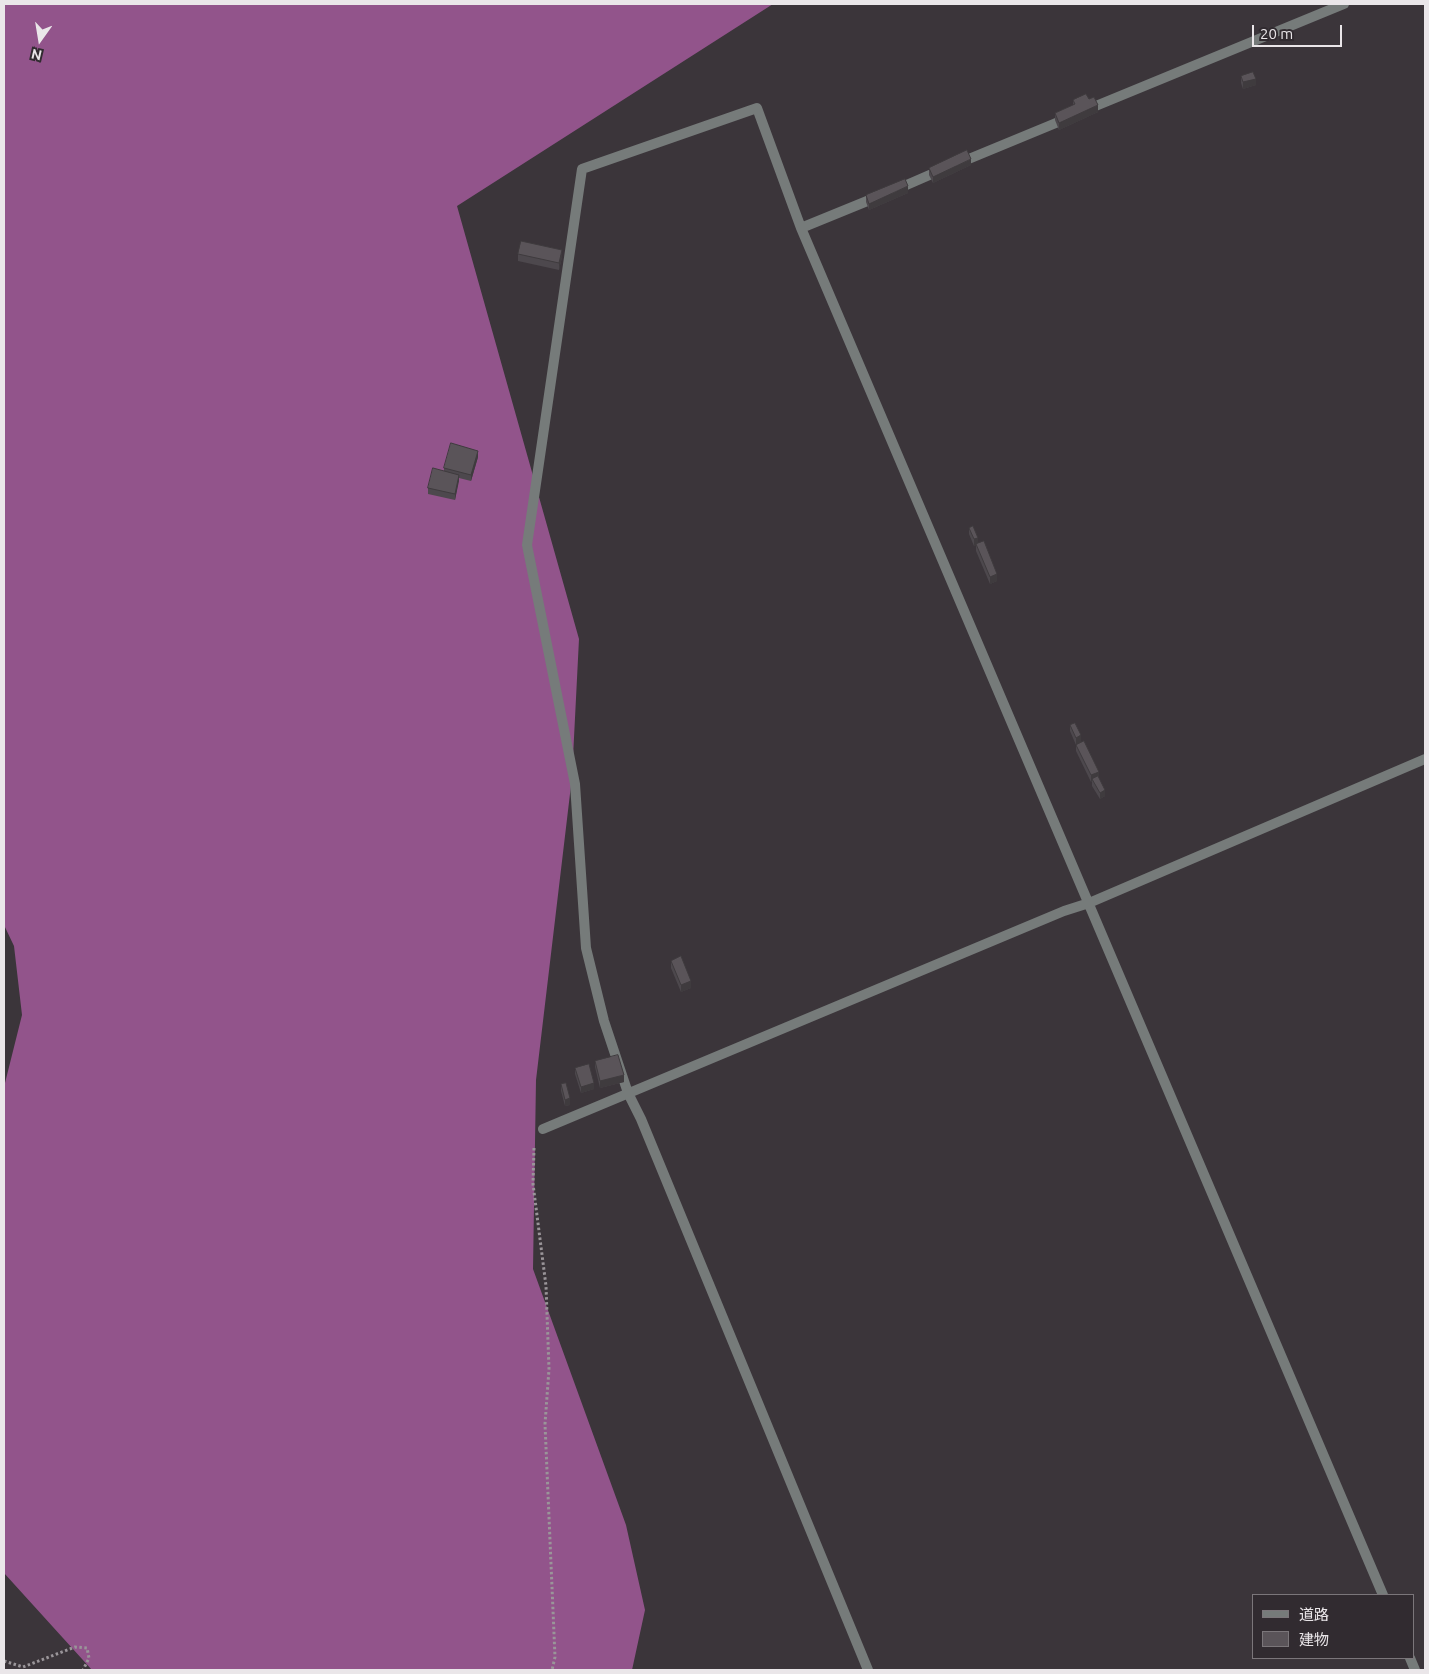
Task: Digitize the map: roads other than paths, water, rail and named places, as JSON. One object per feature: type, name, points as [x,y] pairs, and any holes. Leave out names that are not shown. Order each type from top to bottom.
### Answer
[{"type":"street","points":[[801,228],[1344,4]]},
{"type":"street","points":[[868,1670],[642,1119],[628,1093],[604,1021],[586,948],[575,784],[526,545],[582,169],[757,108],[801,228],[1383,1594]]},
{"type":"street","points":[[543,1129],[1089,902],[1425,759]]}]
